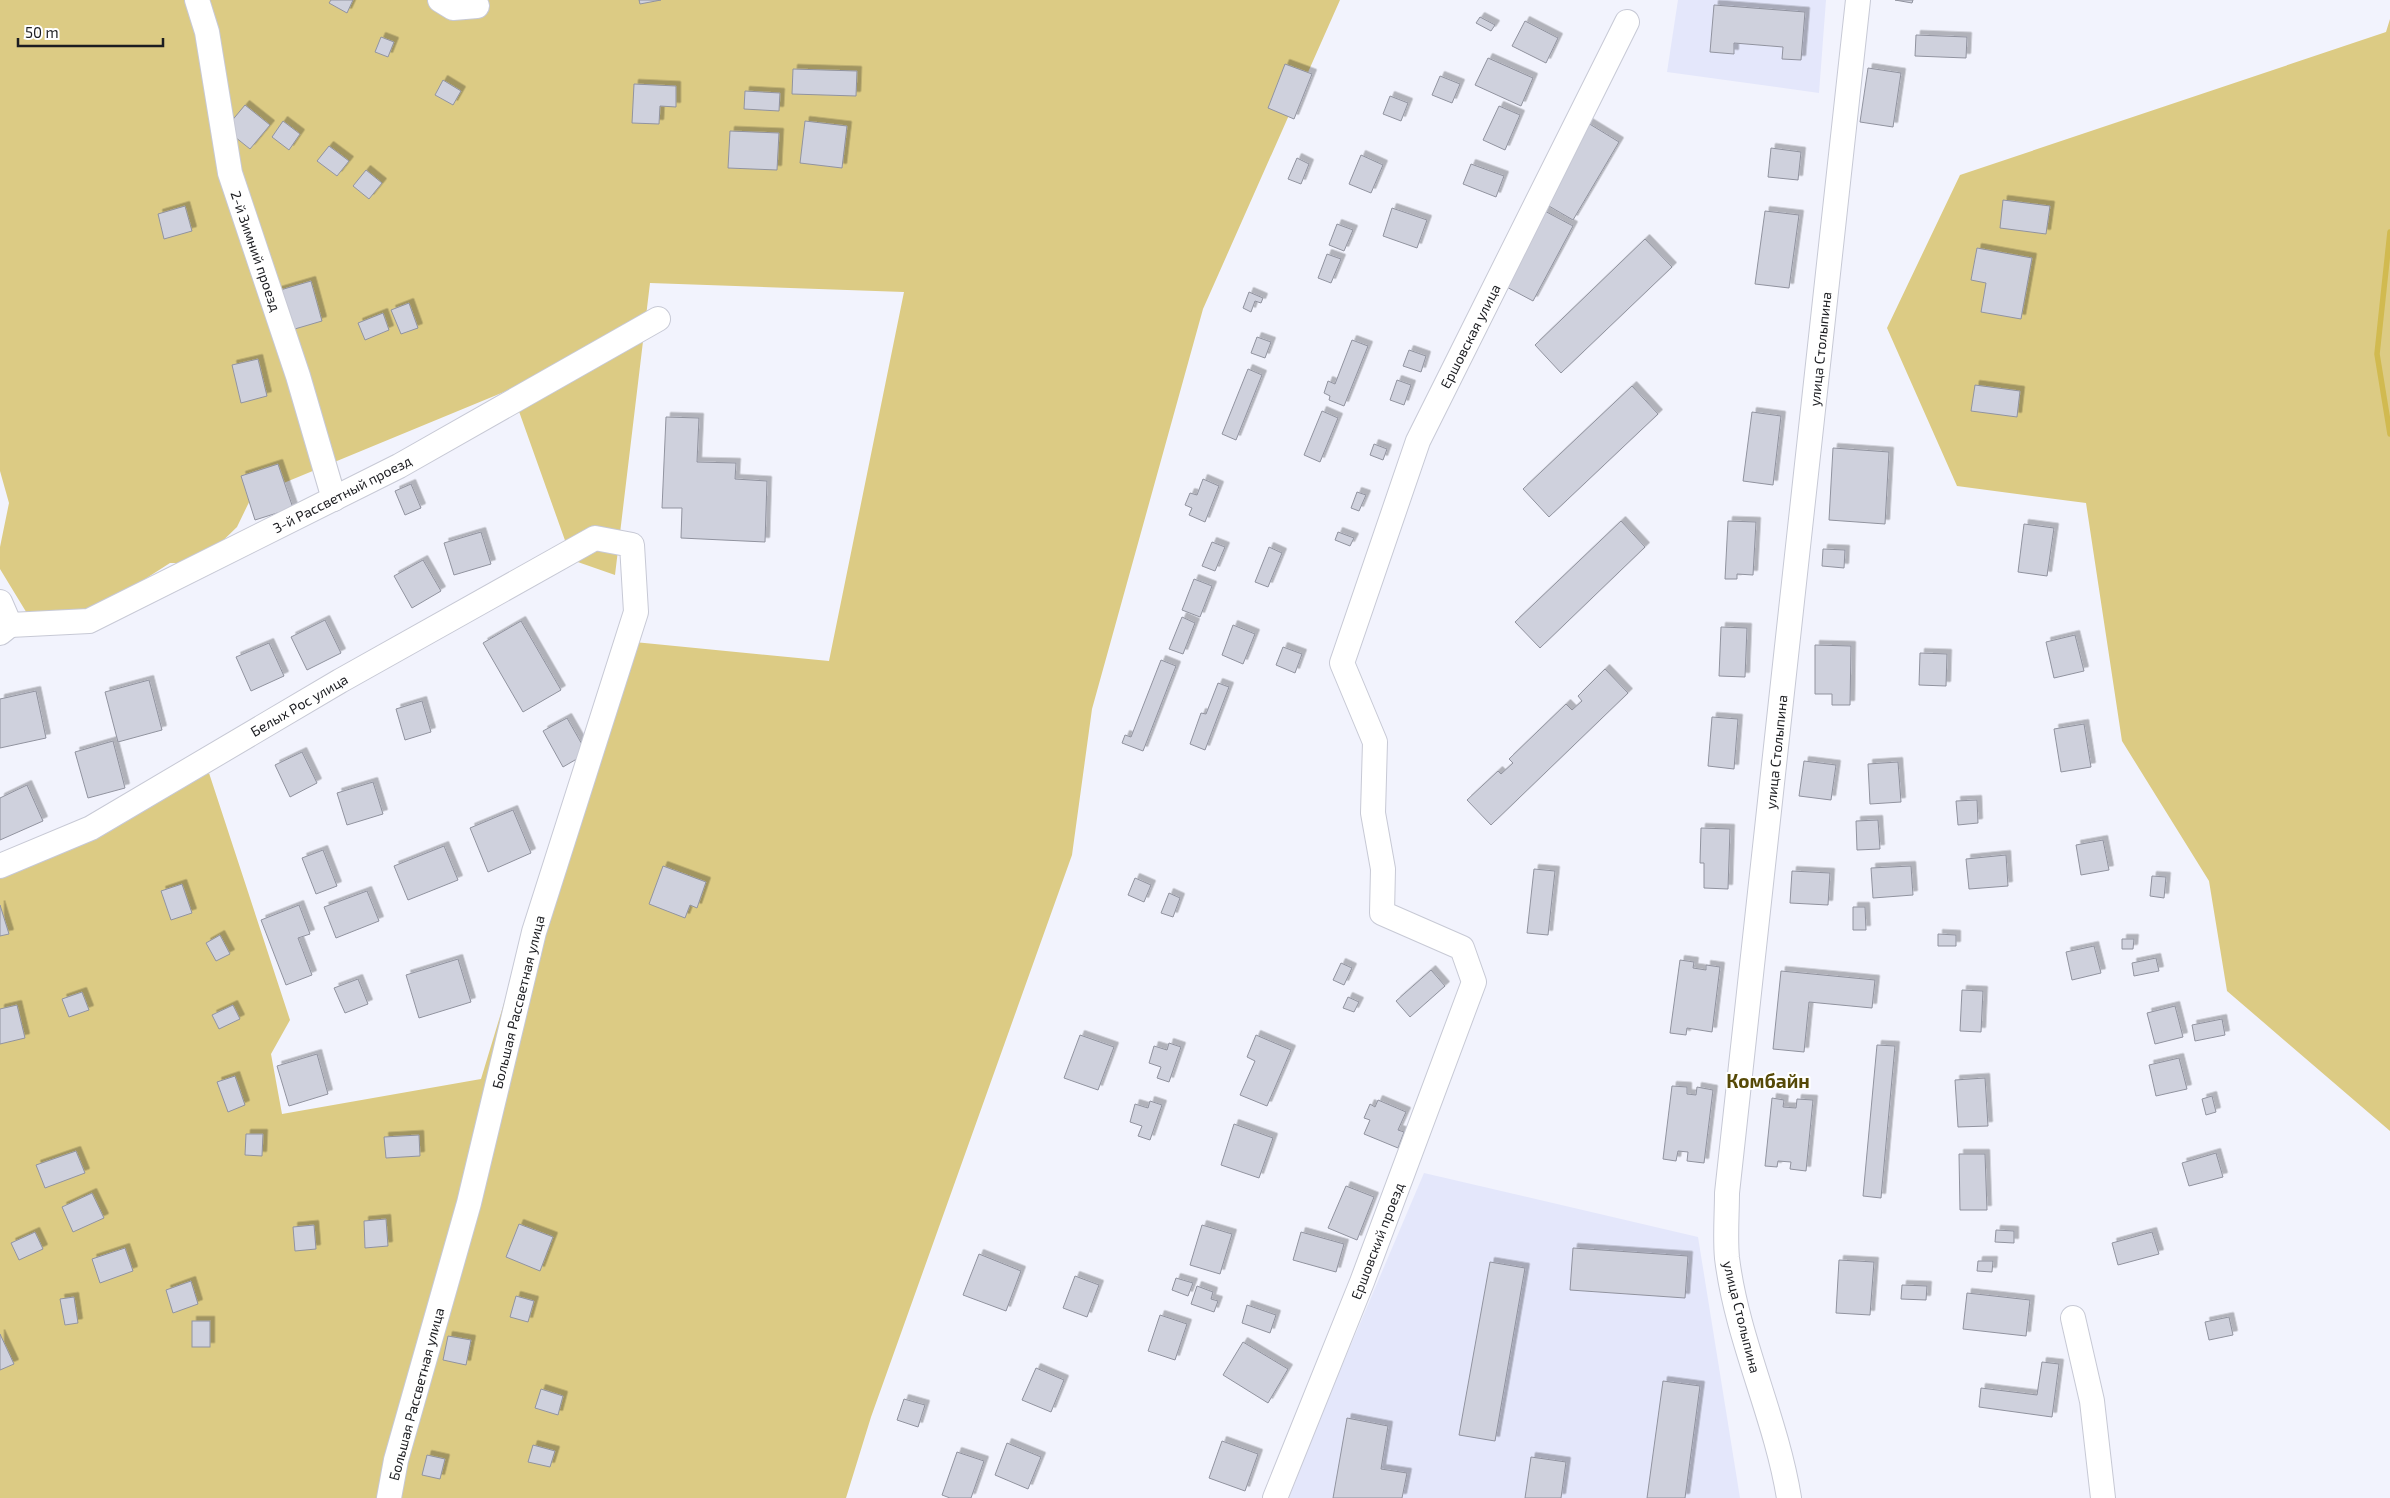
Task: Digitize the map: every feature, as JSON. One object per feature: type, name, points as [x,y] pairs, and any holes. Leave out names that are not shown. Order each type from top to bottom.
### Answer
[{"type":"street","name":"2-й Зимний проезд","points":[[197,0],[207,32],[230,173],[298,376],[334,499]]},
{"type":"street","points":[[440,0],[453,8],[477,6]]},
{"type":"street","name":"улица Столыпина","points":[[1789,1498],[1767,1410],[1745,1338],[1727,1257],[1727,1193],[1858,0]]},
{"type":"street","name":"Ершовская улица","points":[[1474,982],[1462,948],[1382,913],[1383,869],[1374,813],[1375,742],[1342,664],[1418,441],[1627,22]]},
{"type":"street","name":"3-й Рассветный проезд","points":[[5,629],[89,621],[399,466],[658,319]]},
{"type":"street","name":"Белых Рос улица","points":[[0,866],[91,828],[340,681],[595,538]]},
{"type":"street","name":"Большая Рассветная улица","points":[[389,1498],[396,1460],[469,1203],[534,932],[636,612],[632,545],[595,538]]},
{"type":"street","points":[[0,602],[5,629]]},
{"type":"street","name":"Ершовский проезд","points":[[1275,1498],[1365,1273],[1474,982]]},
{"type":"street","points":[[2072,1318],[2092,1401],[2103,1498]]},
{"type":"shaded area","points":[[0,0],[1340,0],[1203,309],[1092,709],[1072,855],[871,1417],[846,1498],[0,1498],[0,876],[209,773],[290,1020],[271,1054],[282,1114],[481,1079],[614,640],[829,661],[904,292],[650,283],[615,575],[572,560],[511,389],[252,496],[237,527],[208,555],[195,563],[170,563],[92,613],[28,615],[0,569],[0,547],[9,503],[0,471]]},
{"type":"shaded area","points":[[1678,0],[1826,0],[1819,93],[1667,72]]},
{"type":"shaded area","points":[[2390,19],[2390,1131],[2227,991],[2209,881],[2122,741],[2086,503],[1957,486],[1887,328],[1960,175],[2386,32]]},
{"type":"shaded area","points":[[1424,1173],[1698,1237],[1740,1498],[1289,1498],[1321,1415]]},
{"type":"building","points":[[331,0],[353,0],[347,13],[329,3]]},
{"type":"building","points":[[639,0],[661,0],[640,4]]},
{"type":"building","points":[[1895,0],[1913,0],[1912,3]]},
{"type":"building","points":[[1714,5],[1805,12],[1801,60],[1782,59],[1783,47],[1734,43],[1734,54],[1710,52]]},
{"type":"building","points":[[1480,17],[1495,25],[1491,31],[1476,23]]},
{"type":"building","points":[[1525,21],[1558,38],[1546,63],[1512,46]]},
{"type":"building","points":[[1916,35],[1967,37],[1966,58],[1915,56]]},
{"type":"building","points":[[381,37],[394,42],[388,57],[375,52]]},
{"type":"building","points":[[1488,58],[1533,78],[1521,106],[1475,85]]},
{"type":"building","points":[[1285,64],[1312,74],[1294,119],[1268,108]]},
{"type":"building","points":[[1868,68],[1901,73],[1893,127],[1860,122]]},
{"type":"building","points":[[793,69],[857,71],[856,96],[792,94]]},
{"type":"building","points":[[1440,76],[1460,84],[1452,103],[1432,95]]},
{"type":"building","points":[[443,80],[461,91],[453,105],[435,95]]},
{"type":"building","points":[[634,84],[676,86],[676,107],[660,106],[659,124],[632,123]]},
{"type":"building","points":[[745,91],[780,93],[779,111],[744,109]]},
{"type":"building","points":[[1390,96],[1408,103],[1401,121],[1383,114]]},
{"type":"building","points":[[245,105],[270,125],[250,149],[225,129]]},
{"type":"building","points":[[1499,106],[1520,115],[1505,150],[1483,140]]},
{"type":"building","points":[[283,121],[300,134],[289,150],[272,137]]},
{"type":"building","points":[[805,121],[847,126],[842,168],[800,163]]},
{"type":"building","points":[[1588,123],[1619,142],[1573,220],[1542,202]]},
{"type":"building","points":[[730,131],[779,133],[777,170],[728,168]]},
{"type":"building","points":[[329,146],[349,161],[337,176],[317,161]]},
{"type":"building","points":[[1771,148],[1801,152],[1798,180],[1768,177]]},
{"type":"building","points":[[1361,155],[1383,165],[1371,193],[1349,184]]},
{"type":"building","points":[[1297,158],[1309,164],[1301,184],[1288,179]]},
{"type":"building","points":[[1471,164],[1504,176],[1496,197],[1463,184]]},
{"type":"building","points":[[366,170],[382,183],[369,199],[353,186]]},
{"type":"building","points":[[2003,200],[2050,206],[2046,234],[2000,228]]},
{"type":"building","points":[[185,206],[192,231],[164,239],[158,214]]},
{"type":"building","points":[[1392,208],[1427,220],[1417,248],[1383,236]]},
{"type":"building","points":[[1541,209],[1573,226],[1533,301],[1501,284]]},
{"type":"building","points":[[1765,211],[1799,215],[1789,288],[1755,284]]},
{"type":"building","points":[[1337,224],[1353,230],[1344,251],[1329,245]]},
{"type":"building","points":[[1645,239],[1672,267],[1561,373],[1535,345]]},
{"type":"building","points":[[1977,248],[2032,258],[2021,319],[1981,312],[1986,283],[1971,280]]},
{"type":"building","points":[[1327,254],[1341,259],[1331,283],[1318,278]]},
{"type":"building","points":[[311,281],[322,321],[288,331],[277,291]]},
{"type":"building","points":[[1249,292],[1263,298],[1261,303],[1255,301],[1251,312],[1243,308]]},
{"type":"building","points":[[409,303],[418,328],[401,334],[391,310]]},
{"type":"building","points":[[383,313],[389,330],[365,340],[358,323]]},
{"type":"building","points":[[1257,337],[1271,342],[1265,358],[1251,353]]},
{"type":"building","points":[[1352,340],[1368,346],[1344,406],[1329,400],[1330,396],[1324,393],[1328,381],[1335,384]]},
{"type":"building","points":[[1409,350],[1426,356],[1421,372],[1403,366]]},
{"type":"building","points":[[258,359],[267,396],[241,403],[232,365]]},
{"type":"building","points":[[1248,369],[1262,375],[1236,440],[1222,434]]},
{"type":"building","points":[[1397,380],[1411,385],[1404,405],[1390,400]]},
{"type":"building","points":[[1975,385],[2020,391],[2017,417],[1971,411]]},
{"type":"building","points":[[1632,386],[1658,414],[1549,517],[1523,489]]},
{"type":"building","points":[[1322,411],[1338,418],[1320,462],[1304,455]]},
{"type":"building","points":[[1752,412],[1781,416],[1773,485],[1743,481]]},
{"type":"building","points":[[666,417],[699,418],[697,462],[736,463],[735,479],[767,481],[765,542],[681,538],[682,508],[662,508]]},
{"type":"building","points":[[1374,444],[1387,449],[1383,460],[1370,455]]},
{"type":"building","points":[[1833,448],[1889,452],[1885,524],[1829,520]]},
{"type":"building","points":[[278,464],[293,508],[255,520],[241,476]]},
{"type":"building","points":[[1203,479],[1219,486],[1205,522],[1189,515],[1192,508],[1185,505],[1190,493],[1197,495]]},
{"type":"building","points":[[411,484],[421,508],[405,515],[395,491]]},
{"type":"building","points":[[1357,492],[1366,495],[1359,511],[1351,508]]},
{"type":"building","points":[[1621,521],[1645,547],[1540,648],[1515,622]]},
{"type":"building","points":[[1728,521],[1756,522],[1753,575],[1737,574],[1737,579],[1725,579]]},
{"type":"building","points":[[2024,524],[2054,528],[2047,576],[2018,572]]},
{"type":"building","points":[[481,532],[491,564],[454,575],[444,543]]},
{"type":"building","points":[[1338,532],[1354,538],[1350,546],[1335,540]]},
{"type":"building","points":[[1212,542],[1225,547],[1215,571],[1202,566]]},
{"type":"building","points":[[1269,547],[1282,553],[1268,587],[1255,582]]},
{"type":"building","points":[[1823,549],[1845,550],[1844,568],[1822,566]]},
{"type":"building","points":[[423,560],[441,591],[412,608],[394,576]]},
{"type":"building","points":[[1194,579],[1212,586],[1200,617],[1182,610]]},
{"type":"building","points":[[1182,617],[1195,623],[1183,654],[1169,649]]},
{"type":"building","points":[[325,620],[341,653],[307,670],[291,637]]},
{"type":"building","points":[[521,621],[561,690],[523,712],[483,643]]},
{"type":"building","points":[[1233,625],[1255,634],[1243,664],[1222,655]]},
{"type":"building","points":[[1721,627],[1747,628],[1745,677],[1719,676]]},
{"type":"building","points":[[2075,635],[2084,671],[2054,678],[2046,642]]},
{"type":"building","points":[[269,643],[284,676],[251,691],[236,657]]},
{"type":"building","points":[[1815,645],[1851,646],[1850,705],[1832,705],[1832,694],[1815,694]]},
{"type":"building","points":[[1283,647],[1302,654],[1295,673],[1276,665]]},
{"type":"building","points":[[1920,653],[1947,654],[1946,686],[1919,685]]},
{"type":"building","points":[[1161,660],[1176,666],[1143,751],[1122,743],[1125,735],[1131,737]]},
{"type":"building","points":[[1605,669],[1628,693],[1491,825],[1467,800],[1498,771],[1501,774],[1513,763],[1509,759],[1566,704],[1572,710],[1582,701],[1578,696]]},
{"type":"building","points":[[149,680],[162,730],[118,742],[105,692]]},
{"type":"building","points":[[1218,683],[1229,687],[1205,750],[1190,744],[1201,713],[1206,714]]},
{"type":"building","points":[[36,691],[46,738],[0,748],[0,699]]},
{"type":"building","points":[[422,701],[431,732],[405,740],[396,709]]},
{"type":"building","points":[[1712,717],[1738,719],[1734,769],[1708,766]]},
{"type":"building","points":[[567,718],[587,753],[563,767],[543,731]]},
{"type":"building","points":[[2084,724],[2091,767],[2061,772],[2054,729]]},
{"type":"building","points":[[113,741],[125,788],[88,798],[75,752]]},
{"type":"building","points":[[302,752],[317,783],[290,797],[275,765]]},
{"type":"building","points":[[1804,761],[1836,765],[1831,800],[1799,796]]},
{"type":"building","points":[[1898,762],[1901,802],[1870,804],[1868,764]]},
{"type":"building","points":[[373,782],[383,814],[347,825],[337,793]]},
{"type":"building","points":[[27,785],[43,821],[0,840],[0,798]]},
{"type":"building","points":[[1977,800],[1978,823],[1958,825],[1956,801]]},
{"type":"building","points":[[513,810],[531,853],[488,872],[470,828]]},
{"type":"building","points":[[1878,820],[1880,849],[1857,850],[1856,821]]},
{"type":"building","points":[[1701,828],[1730,829],[1728,889],[1704,888],[1704,863],[1700,863]]},
{"type":"building","points":[[2103,840],[2109,870],[2081,875],[2076,845]]},
{"type":"building","points":[[444,846],[458,880],[408,900],[394,866]]},
{"type":"building","points":[[323,850],[337,886],[316,894],[302,858]]},
{"type":"building","points":[[2006,855],[2008,886],[1969,889],[1966,859]]},
{"type":"building","points":[[663,866],[706,882],[697,908],[690,905],[685,918],[649,904]]},
{"type":"building","points":[[1911,866],[1913,895],[1873,898],[1871,868]]},
{"type":"building","points":[[1534,869],[1555,871],[1548,935],[1527,933]]},
{"type":"building","points":[[1792,871],[1830,873],[1828,905],[1790,903]]},
{"type":"building","points":[[2152,876],[2166,877],[2164,898],[2150,896]]},
{"type":"building","points":[[1135,878],[1151,885],[1144,902],[1128,895]]},
{"type":"building","points":[[182,884],[192,913],[171,920],[161,891]]},
{"type":"building","points":[[367,891],[379,921],[336,938],[324,907]]},
{"type":"building","points":[[1169,893],[1180,898],[1173,917],[1161,913]]},
{"type":"building","points":[[0,905],[9,934],[0,936]]},
{"type":"building","points":[[299,905],[310,934],[298,938],[312,975],[286,985],[261,920]]},
{"type":"building","points":[[1853,907],[1865,907],[1866,930],[1853,930]]},
{"type":"building","points":[[1938,934],[1956,935],[1956,946],[1938,946]]},
{"type":"building","points":[[220,935],[230,954],[216,961],[206,943]]},
{"type":"building","points":[[2122,939],[2134,939],[2133,949],[2122,949]]},
{"type":"building","points":[[2094,946],[2101,973],[2072,980],[2066,952]]},
{"type":"building","points":[[2156,958],[2159,971],[2134,976],[2132,963]]},
{"type":"building","points":[[458,959],[471,1002],[419,1018],[406,975]]},
{"type":"building","points":[[1680,960],[1694,962],[1693,968],[1706,970],[1706,965],[1720,967],[1712,1032],[1687,1028],[1686,1035],[1670,1033]]},
{"type":"building","points":[[1341,963],[1352,968],[1344,985],[1333,980]]},
{"type":"building","points":[[1431,970],[1445,986],[1410,1017],[1396,1001]]},
{"type":"building","points":[[1781,971],[1875,980],[1872,1008],[1809,1002],[1804,1052],[1773,1049]]},
{"type":"building","points":[[358,979],[368,1004],[345,1013],[334,988]]},
{"type":"building","points":[[1962,990],[1983,991],[1981,1032],[1960,1031]]},
{"type":"building","points":[[82,992],[89,1010],[69,1017],[62,999]]},
{"type":"building","points":[[1348,997],[1359,1002],[1354,1012],[1343,1008]]},
{"type":"building","points":[[17,1005],[25,1038],[0,1044],[0,1009]]},
{"type":"building","points":[[233,1005],[240,1019],[219,1029],[212,1015]]},
{"type":"building","points":[[2175,1006],[2183,1037],[2155,1044],[2147,1013]]},
{"type":"building","points":[[2222,1019],[2225,1035],[2195,1041],[2192,1025]]},
{"type":"building","points":[[1080,1035],[1114,1047],[1098,1090],[1064,1078]]},
{"type":"building","points":[[1256,1035],[1291,1050],[1267,1106],[1240,1095],[1255,1061],[1247,1057]]},
{"type":"building","points":[[1169,1043],[1181,1047],[1169,1082],[1157,1078],[1161,1067],[1149,1063],[1154,1046],[1167,1050]]},
{"type":"building","points":[[1877,1045],[1895,1046],[1881,1198],[1863,1196]]},
{"type":"building","points":[[317,1054],[328,1094],[289,1106],[277,1066]]},
{"type":"building","points":[[2179,1058],[2187,1089],[2156,1096],[2149,1065]]},
{"type":"building","points":[[235,1076],[245,1105],[228,1112],[217,1082]]},
{"type":"building","points":[[1985,1078],[1988,1126],[1958,1127],[1955,1080]]},
{"type":"building","points":[[1672,1086],[1687,1087],[1687,1094],[1696,1095],[1697,1087],[1713,1090],[1704,1163],[1687,1161],[1688,1152],[1678,1151],[1676,1161],[1663,1159]]},
{"type":"building","points":[[2212,1096],[2216,1112],[2206,1115],[2202,1099]]},
{"type":"building","points":[[1772,1098],[1784,1100],[1783,1107],[1796,1108],[1797,1099],[1813,1100],[1806,1171],[1790,1169],[1791,1162],[1778,1161],[1777,1167],[1765,1166]]},
{"type":"building","points":[[1378,1100],[1406,1112],[1398,1130],[1404,1132],[1398,1148],[1364,1134],[1370,1120],[1364,1118],[1370,1104],[1375,1107]]},
{"type":"building","points":[[1150,1101],[1162,1105],[1150,1140],[1138,1136],[1142,1126],[1130,1122],[1135,1104],[1148,1108]]},
{"type":"building","points":[[1234,1124],[1273,1138],[1259,1178],[1221,1165]]},
{"type":"building","points":[[246,1134],[263,1134],[262,1156],[245,1155]]},
{"type":"building","points":[[419,1135],[420,1156],[386,1158],[384,1137]]},
{"type":"building","points":[[76,1151],[85,1173],[45,1188],[36,1165]]},
{"type":"building","points":[[2216,1153],[2223,1177],[2189,1186],[2182,1163]]},
{"type":"building","points":[[1959,1154],[1985,1154],[1987,1210],[1960,1210]]},
{"type":"building","points":[[1346,1186],[1374,1197],[1357,1240],[1328,1228]]},
{"type":"building","points":[[92,1193],[104,1218],[73,1232],[62,1207]]},
{"type":"building","points":[[386,1219],[388,1246],[365,1248],[364,1221]]},
{"type":"building","points":[[519,1224],[553,1237],[540,1271],[506,1257]]},
{"type":"building","points":[[314,1225],[316,1249],[295,1251],[293,1227]]},
{"type":"building","points":[[1202,1225],[1232,1234],[1220,1274],[1190,1265]]},
{"type":"building","points":[[1996,1230],[2014,1231],[2014,1243],[1995,1242]]},
{"type":"building","points":[[35,1232],[43,1249],[19,1260],[11,1243]]},
{"type":"building","points":[[1301,1232],[1344,1244],[1336,1272],[1293,1260]]},
{"type":"building","points":[[2152,1232],[2159,1254],[2118,1265],[2112,1243]]},
{"type":"building","points":[[125,1248],[133,1271],[100,1283],[92,1259]]},
{"type":"building","points":[[1573,1248],[1688,1256],[1685,1298],[1570,1290]]},
{"type":"building","points":[[979,1254],[1021,1271],[1006,1311],[963,1295]]},
{"type":"building","points":[[1839,1260],[1874,1262],[1870,1315],[1836,1313]]},
{"type":"building","points":[[1978,1261],[1993,1261],[1992,1272],[1977,1271]]},
{"type":"building","points":[[1490,1262],[1525,1268],[1495,1441],[1459,1435]]},
{"type":"building","points":[[1075,1276],[1099,1285],[1087,1317],[1063,1308]]},
{"type":"building","points":[[1176,1278],[1193,1283],[1188,1296],[1172,1290]]},
{"type":"building","points":[[191,1281],[198,1304],[173,1313],[166,1290]]},
{"type":"building","points":[[1902,1285],[1927,1286],[1926,1300],[1901,1299]]},
{"type":"building","points":[[1197,1286],[1213,1292],[1211,1299],[1218,1301],[1214,1312],[1191,1304]]},
{"type":"building","points":[[1967,1293],[2030,1300],[2026,1336],[1963,1329]]},
{"type":"building","points":[[516,1296],[534,1301],[528,1322],[510,1317]]},
{"type":"building","points":[[74,1297],[78,1323],[65,1325],[60,1299]]},
{"type":"building","points":[[1247,1305],[1276,1315],[1270,1333],[1242,1323]]},
{"type":"building","points":[[1160,1315],[1187,1324],[1175,1360],[1148,1351]]},
{"type":"building","points":[[2229,1317],[2233,1335],[2209,1340],[2205,1322]]},
{"type":"building","points":[[192,1321],[210,1321],[210,1347],[192,1347]]},
{"type":"building","points":[[0,1334],[14,1364],[0,1370]]},
{"type":"building","points":[[448,1336],[471,1340],[466,1365],[443,1360]]},
{"type":"building","points":[[1243,1342],[1288,1369],[1268,1403],[1223,1375]]},
{"type":"building","points":[[2042,1362],[2059,1364],[2052,1417],[1979,1407],[1981,1388],[2037,1395]]},
{"type":"building","points":[[1036,1368],[1064,1380],[1051,1412],[1022,1400]]},
{"type":"building","points":[[1663,1381],[1700,1386],[1685,1498],[1647,1498]]},
{"type":"building","points":[[541,1389],[563,1396],[558,1415],[535,1408]]},
{"type":"building","points":[[904,1399],[925,1405],[918,1427],[897,1420]]},
{"type":"building","points":[[1347,1418],[1388,1426],[1381,1469],[1407,1473],[1402,1498],[1333,1498]]},
{"type":"building","points":[[1222,1441],[1258,1454],[1245,1491],[1209,1478]]},
{"type":"building","points":[[1007,1443],[1041,1457],[1028,1489],[995,1475]]},
{"type":"building","points":[[533,1445],[555,1451],[550,1467],[528,1462]]},
{"type":"building","points":[[957,1452],[984,1461],[971,1498],[950,1498],[942,1495]]},
{"type":"building","points":[[427,1455],[445,1459],[440,1479],[422,1475]]},
{"type":"building","points":[[1531,1457],[1566,1462],[1561,1498],[1525,1498]]},
{"type":"waterway","points":[[2390,232],[2377,354],[2390,434]]},
{"type":"district","name":"Комбайн","points":[[1768,1080]]}]
